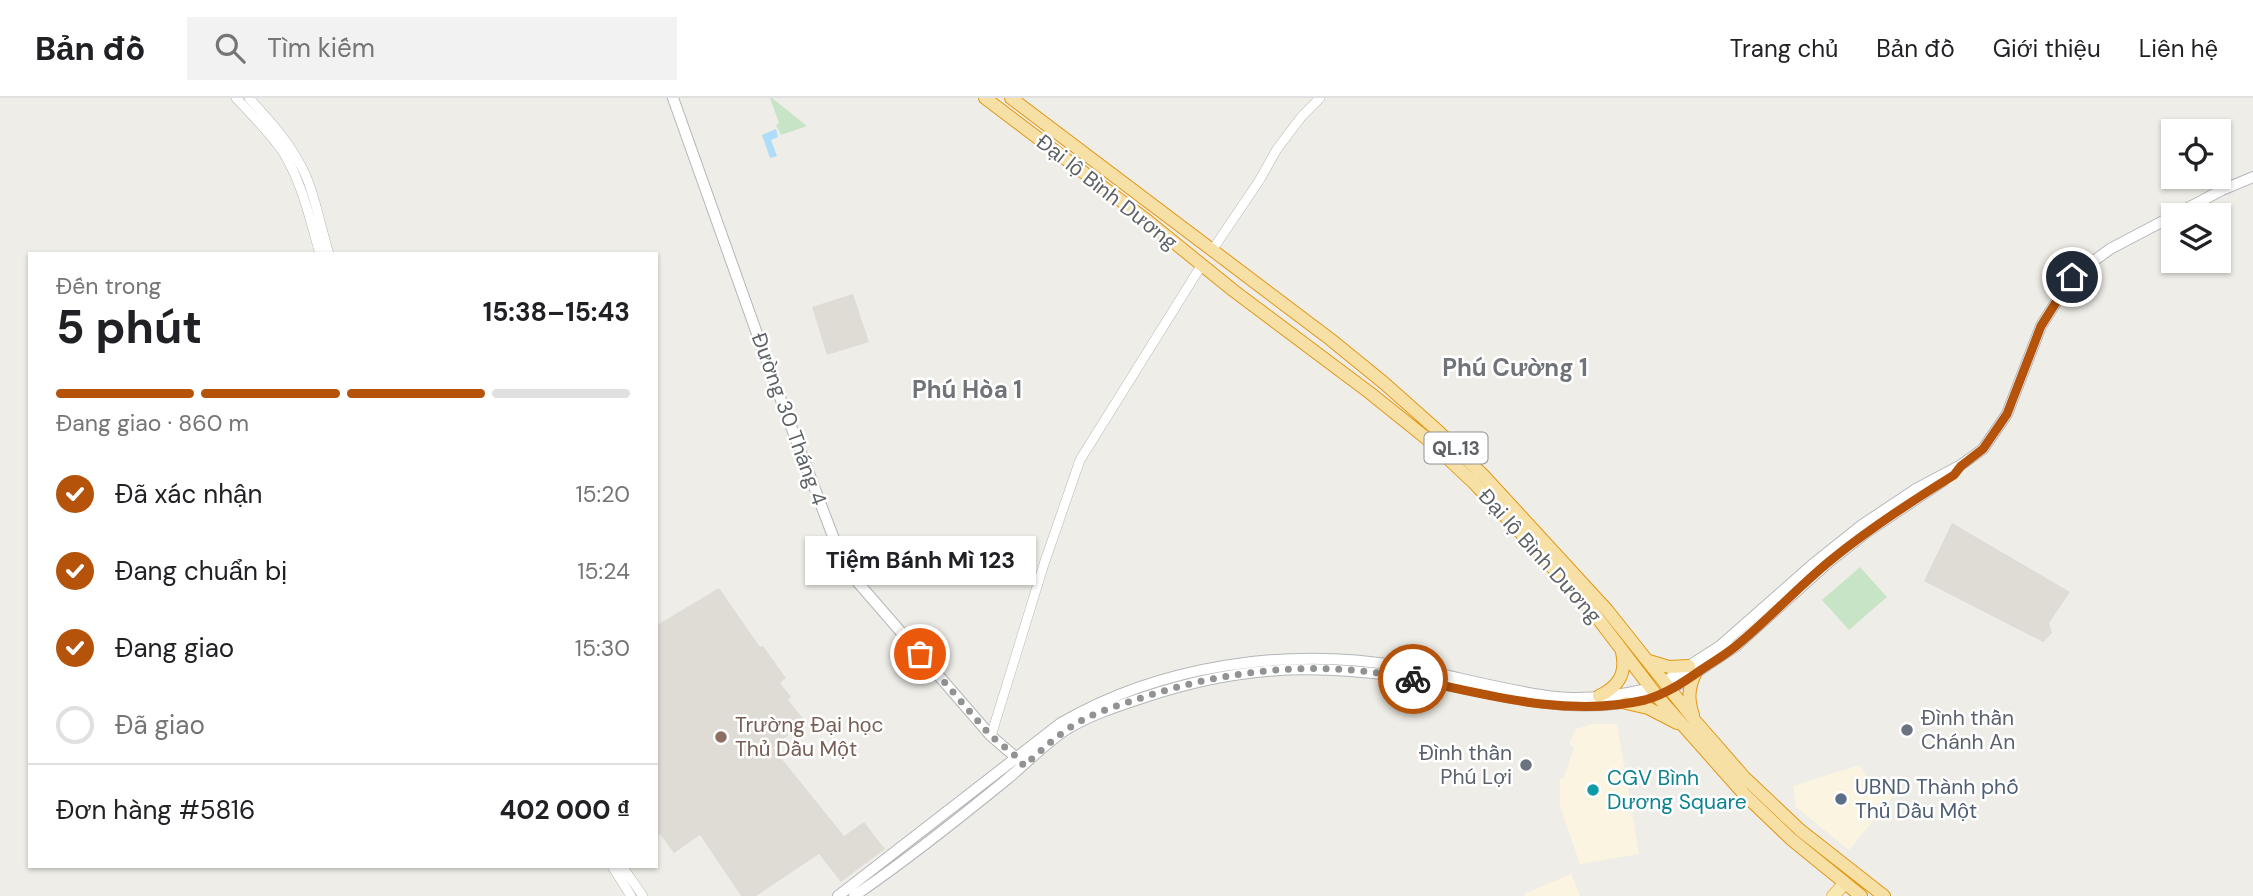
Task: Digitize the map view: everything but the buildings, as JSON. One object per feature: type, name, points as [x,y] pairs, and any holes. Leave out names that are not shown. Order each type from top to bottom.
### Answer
[{"type":"highway","name":"Đại lộ Bình Dương","points":[[985,98],[1426,438],[1458,459],[1596,617],[1654,692],[1772,804],[1884,896]]},
{"type":"highway","name":"Đại lộ Bình Dương","points":[[1011,98],[1213,249],[1377,377],[1547,543],[1607,610],[1667,686],[1691,725],[1758,808],[1861,896]]},
{"type":"highway","points":[[1201,266],[1213,249]]},
{"type":"highway","points":[[1599,696],[1614,687],[1621,678],[1623,664],[1620,649]]},
{"type":"highway","points":[[1626,703],[1648,708],[1691,725],[1688,698],[1692,670],[1670,667],[1646,659]]},
{"type":"highway","points":[[1654,692],[1667,686]]},
{"type":"highway","name":"Đại lộ Bình Dương","points":[[1853,873],[1865,875],[1892,896]]},
{"type":"highway","points":[[1844,884],[1853,873]]},
{"type":"main road","name":"Đường 30 Tháng 4","points":[[673,98],[838,552],[848,571],[991,736],[1020,762]]},
{"type":"main road","points":[[1667,686],[1736,646],[1778,602],[1865,529],[1983,449],[2007,414],[2041,326],[2072,277],[2110,249],[2222,190],[2253,177]]},
{"type":"main road","points":[[855,896],[954,822],[1061,723],[1101,701],[1154,683],[1234,664],[1289,658],[1400,666],[1556,705],[1626,703],[1654,692]]},
{"type":"main road","points":[[1511,694],[1558,697],[1654,692]]},
{"type":"main road","points":[[838,896],[1020,762]]},
{"type":"main road","points":[[1830,895],[1844,884]]},
{"type":"street","points":[[236,98],[289,163],[300,188],[319,252]]},
{"type":"street","points":[[249,98],[289,145],[298,160],[307,179],[328,252]]},
{"type":"street","points":[[1213,249],[1277,149],[1320,98]]},
{"type":"street","points":[[991,736],[1055,528],[1080,460],[1201,266]]},
{"type":"street","points":[[613,868],[631,896]]},
{"type":"street","points":[[623,868],[643,896]]},
{"type":"shaded area","points":[[853,294],[869,342],[827,355],[812,307]]},
{"type":"shaded area","points":[[1952,523],[2070,592],[2049,623],[2052,633],[2043,642],[1924,581]]},
{"type":"shaded area","name":"Trường Đại học Thủ Dầu Một","points":[[719,588],[760,647],[763,646],[786,678],[780,683],[791,697],[788,700],[805,721],[773,748],[844,836],[864,822],[885,849],[841,882],[819,854],[756,896],[741,896],[700,835],[674,853],[660,834],[658,836],[659,624]]},
{"type":"shaded area","points":[[1592,724],[1617,724],[1639,854],[1580,864],[1560,806],[1560,779],[1564,778],[1574,747],[1569,744],[1576,729]]},
{"type":"shaded area","points":[[1859,765],[1871,784],[1893,796],[1849,850],[1796,807],[1793,786]]},
{"type":"shaded area","points":[[1571,874],[1580,896],[1524,894]]},
{"type":"green space","points":[[772,98],[807,126],[781,135]]},
{"type":"green space","points":[[1860,567],[1887,597],[1849,630],[1822,600]]},
{"type":"water","points":[[776,129],[778,137],[771,140],[777,156],[770,158],[762,135]]},
{"type":"way so far","points":[[920,654],[991,736],[1024,766],[1066,730],[1103,710],[1193,682],[1289,668],[1344,670],[1413,679]]},
{"type":"place","name":"Tiệm Bánh Mì 123","points":[[920,654]]},
{"type":"place","name":"Đình thần Chánh An","points":[[1907,730]]},
{"type":"place","name":"Trường Đại học Thủ Dầu Một","points":[[721,737]]},
{"type":"place","name":"Đình thần Phú Lợi","points":[[1526,765]]},
{"type":"place","name":"CGV Bình Dương Square","points":[[1593,790]]},
{"type":"place","name":"UBND Thành phố Thủ Dầu Một","points":[[1841,799]]},
{"type":"district","name":"Phú Cường 1","points":[[1515,367]]},
{"type":"district","name":"Phú Hòa 1","points":[[967,389]]},
{"type":"route","points":[[1413,679],[1510,699],[1556,705],[1618,704],[1642,700],[1657,696],[1685,681],[1736,646],[1830,561],[1867,532],[1954,475],[1983,449],[2007,414],[2041,326],[2072,277]]}]
